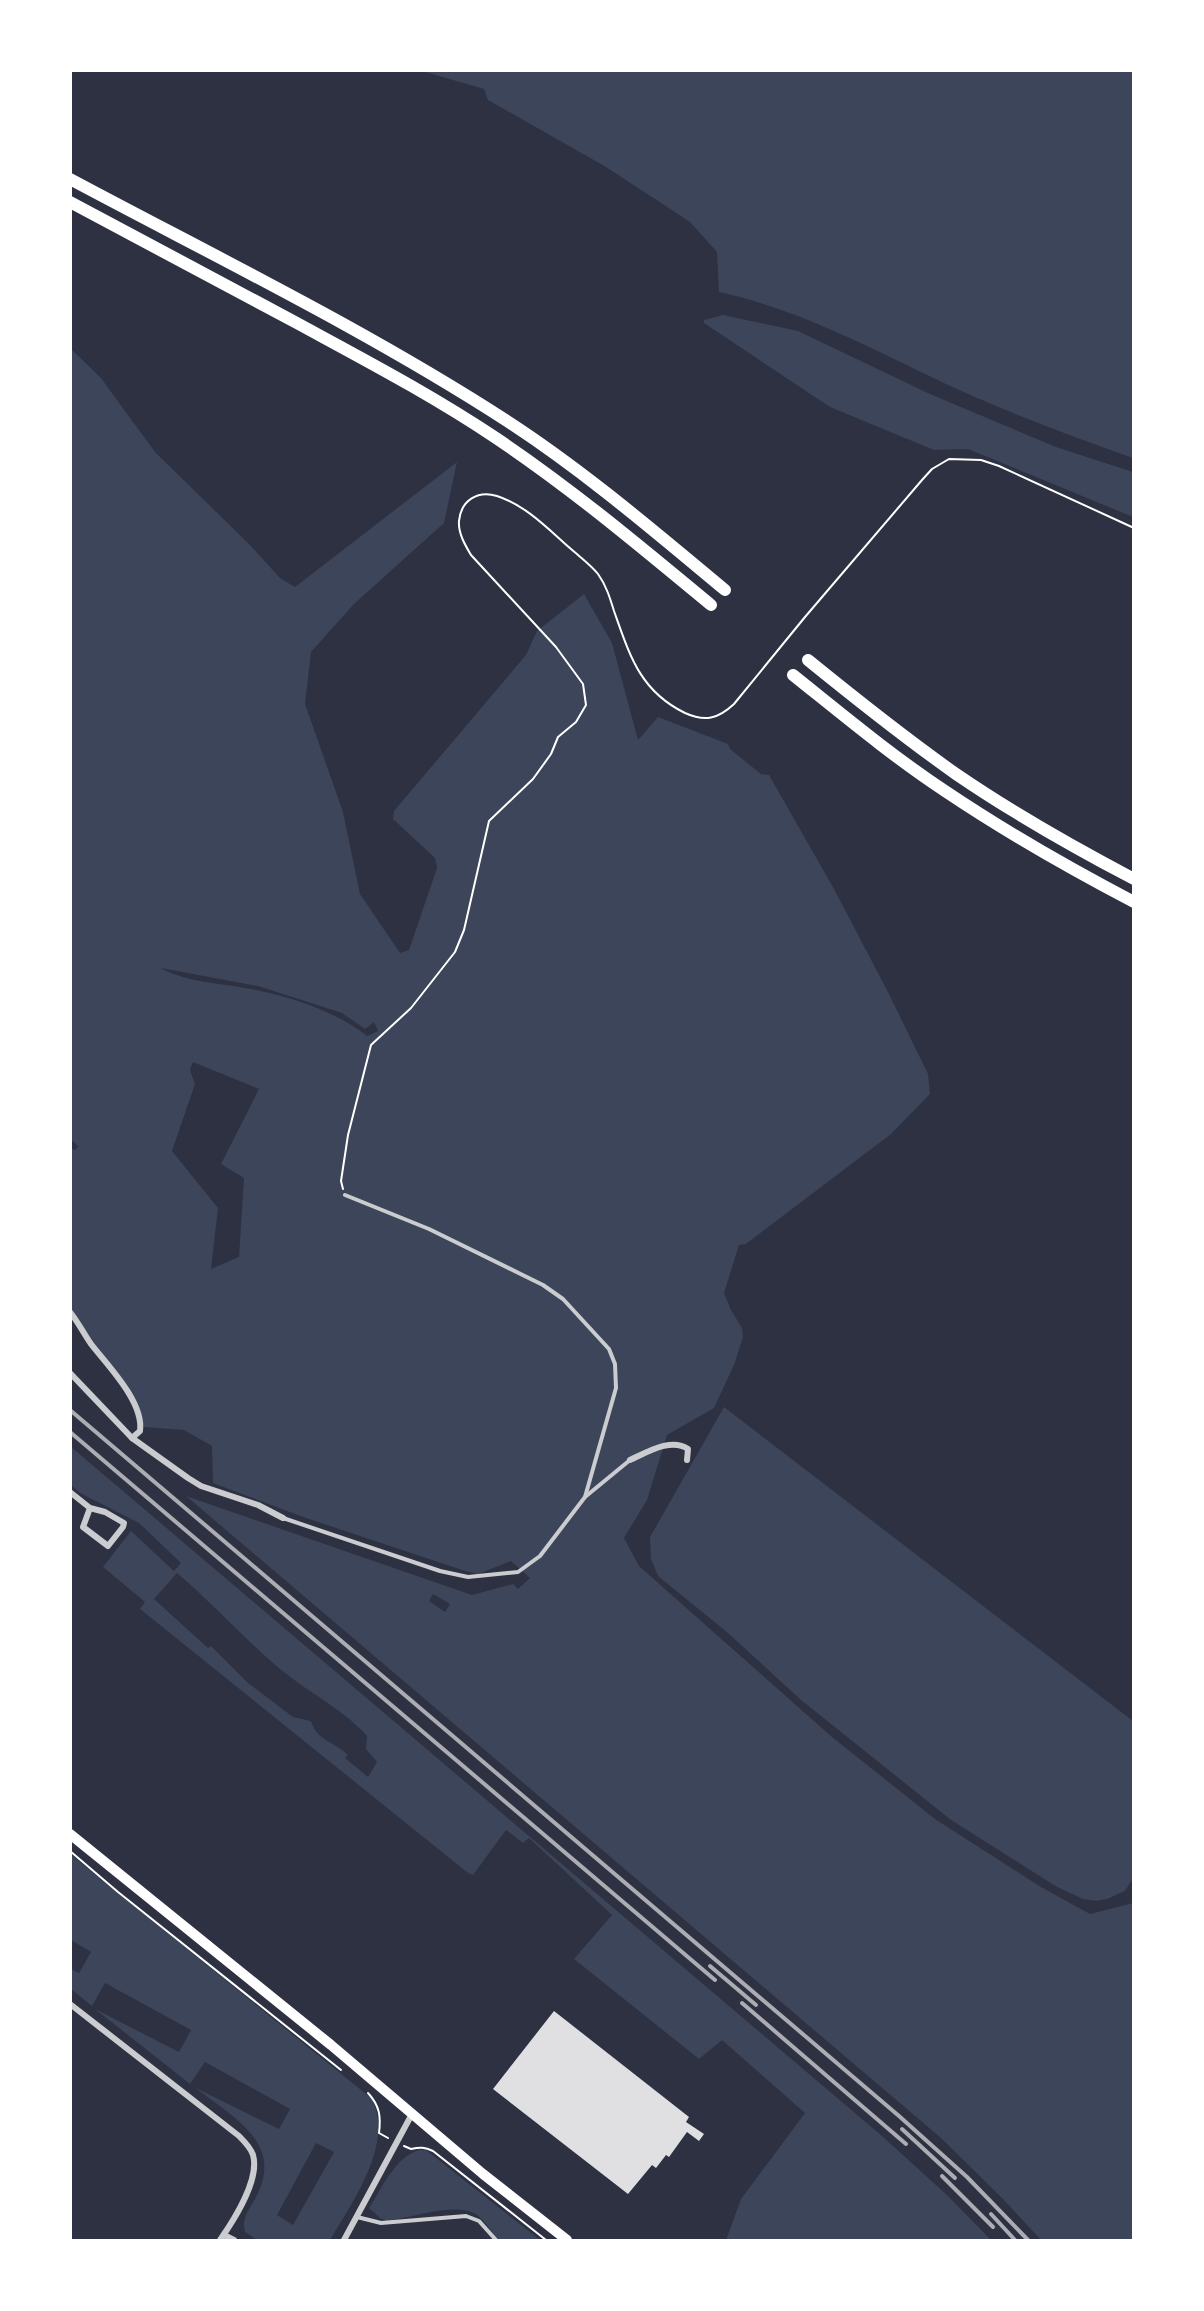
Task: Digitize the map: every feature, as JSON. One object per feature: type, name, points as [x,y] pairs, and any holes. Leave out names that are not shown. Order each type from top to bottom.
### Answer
[{"type":"highway","points":[[70,179],[345,326],[507,421],[566,462],[632,513],[725,590]]},
{"type":"highway","points":[[70,202],[336,344],[426,395],[485,432],[551,477],[608,520],[711,605]]},
{"type":"highway","points":[[807,660],[892,728],[957,774],[1024,818],[1134,879]]},
{"type":"highway","points":[[793,675],[944,791],[1083,876],[1134,902]]},
{"type":"main road","points":[[70,1834],[331,2045],[483,2174],[567,2241]]},
{"type":"street","points":[[70,1312],[123,1385],[142,1420],[140,1431],[132,1437]]},
{"type":"street","points":[[70,1373],[132,1437],[201,1486],[258,1505],[283,1518]]},
{"type":"street","points":[[630,1460],[657,1448],[676,1445],[688,1449],[687,1460]]},
{"type":"street","points":[[70,1492],[90,1508],[105,1512],[124,1523],[108,1546],[83,1527],[90,1508]]},
{"type":"street","points":[[70,2004],[239,2136],[252,2152],[255,2169],[249,2189],[222,2238],[234,2241]]},
{"type":"street","points":[[344,2241],[412,2114]]},
{"type":"lane","points":[[345,1195],[429,1229],[543,1285],[563,1299],[609,1349],[615,1364],[616,1388],[585,1497]]},
{"type":"lane","points":[[283,1518],[440,1571],[468,1577],[518,1572],[540,1556],[585,1497],[630,1460]]},
{"type":"lane","points":[[357,2217],[381,2223],[466,2216],[479,2221],[496,2241]]},
{"type":"path","points":[[345,1195],[341,1181],[348,1135],[371,1044],[411,1008],[455,952],[464,930],[489,820],[533,778],[551,754],[558,737],[576,722],[586,705],[583,684],[556,647],[471,555],[463,541],[459,522],[464,504],[469,498],[487,493],[512,501],[537,519],[597,573],[607,589],[633,664],[651,690],[690,715],[711,719],[725,712],[932,469],[949,459],[969,458],[999,466],[1134,528]]},
{"type":"path","points":[[70,1851],[343,2072]]},
{"type":"path","points":[[368,2092],[375,2101],[381,2117],[379,2133]]},
{"type":"path","points":[[411,2149],[419,2147],[433,2151],[546,2241]]},
{"type":"shaded area","points":[[422,71],[1133,71],[1133,458],[981,400],[812,322],[751,300],[719,292],[717,252],[690,222],[606,167],[488,100],[484,89]]},
{"type":"shaded area","points":[[723,315],[798,331],[930,394],[1056,447],[1133,472],[1133,517],[968,449],[934,450],[830,407],[704,323],[704,320]]},
{"type":"shaded area","points":[[70,348],[101,378],[155,452],[249,544],[280,578],[295,587],[457,462],[444,523],[354,604],[311,652],[305,704],[343,812],[360,894],[400,953],[409,950],[437,868],[435,858],[393,819],[394,811],[526,655],[537,631],[584,594],[612,643],[638,740],[658,717],[728,744],[730,749],[761,774],[769,775],[834,889],[928,1074],[930,1094],[891,1134],[746,1244],[739,1245],[724,1293],[742,1328],[743,1337],[734,1365],[714,1408],[667,1435],[647,1500],[624,1538],[639,1566],[832,1737],[935,1819],[1041,1887],[1090,1914],[1133,1903],[1133,2240],[1041,2240],[941,2138],[186,1496],[472,1595],[513,1584],[518,1589],[530,1578],[511,1561],[478,1574],[465,1571],[303,1517],[213,1483],[212,1446],[184,1430],[144,1427],[128,1394],[89,1341],[70,1306],[70,1148],[75,1150],[78,1146],[70,1139]],"holes":[[[161,968],[258,986],[342,1013],[365,1029],[374,1022],[378,1031],[367,1036],[327,1012],[281,996],[193,980]],[[193,1062],[259,1089],[221,1164],[244,1178],[239,1257],[211,1269],[218,1208],[172,1151],[195,1084],[190,1070]],[[433,1594],[450,1604],[445,1612],[429,1601]]]},
{"type":"shaded area","points":[[724,1407],[1133,1721],[1133,1878],[1125,1891],[1107,1899],[1096,1901],[1083,1899],[1057,1887],[951,1820],[801,1700],[728,1633],[658,1576],[651,1559],[650,1537]]},
{"type":"shaded area","points":[[70,1446],[882,2136],[948,2196],[991,2240],[726,2240],[741,2199],[805,2113],[722,2040],[699,2059],[574,1959],[612,1915],[529,1838],[523,1843],[506,1830],[473,1875],[468,1873],[140,1609],[145,1602],[103,1567],[131,1531],[174,1571],[181,1563],[139,1523],[80,1493],[71,1485]],"holes":[[[177,1573],[278,1667],[359,1727],[367,1736],[366,1749],[377,1762],[368,1777],[345,1758],[348,1755],[317,1733],[311,1721],[293,1717],[248,1683],[211,1646],[208,1648],[154,1599]]]},
{"type":"shaded area","points":[[70,1854],[371,2098],[377,2115],[378,2133],[375,2152],[359,2190],[330,2240],[257,2240],[245,2232],[245,2219],[263,2179],[264,2162],[260,2147],[239,2122],[196,2088],[279,2129],[290,2109],[205,2062],[190,2084],[95,2009],[179,2052],[191,2030],[105,1983],[92,2006],[71,1989],[71,1969],[79,1973],[91,1952],[71,1940]],"holes":[[[316,2143],[334,2152],[293,2225],[277,2215]]]},
{"type":"shaded area","points":[[426,2150],[540,2240],[499,2240],[483,2220],[468,2211],[446,2210],[387,2221],[380,2218],[369,2208],[396,2166],[410,2154]]},
{"type":"building","points":[[554,2011],[689,2117],[686,2122],[704,2134],[699,2141],[687,2132],[669,2157],[666,2155],[656,2168],[652,2165],[628,2194],[493,2089]]},
{"type":"railway","points":[[70,1410],[899,2116],[967,2177],[1028,2240]]},
{"type":"railway","points":[[70,1432],[715,1980]]},
{"type":"railway","points":[[710,1966],[756,2005]]},
{"type":"railway","points":[[742,2003],[906,2144]]},
{"type":"railway","points":[[902,2129],[955,2178]]},
{"type":"railway","points":[[942,2176],[993,2227]]},
{"type":"railway","points":[[991,2214],[1015,2240]]}]
